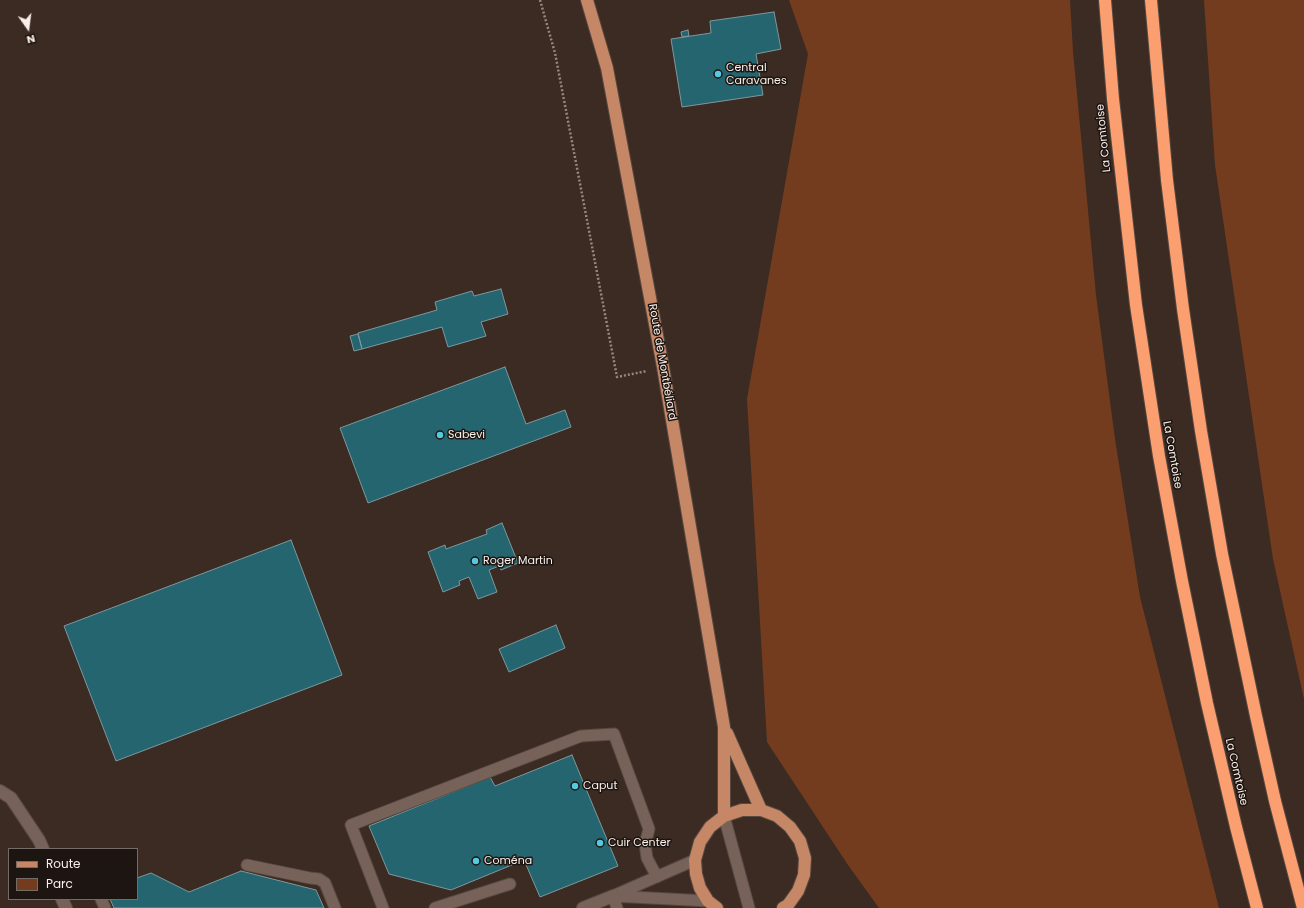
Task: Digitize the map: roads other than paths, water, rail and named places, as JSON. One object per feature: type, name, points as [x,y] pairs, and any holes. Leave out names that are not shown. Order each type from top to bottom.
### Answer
[{"type":"highway","name":"La Comtoise","points":[[1105,0],[1114,107],[1136,305],[1159,456],[1182,581],[1207,703],[1236,827],[1257,908]]},
{"type":"highway","points":[[1151,0],[1167,180],[1182,310],[1201,431],[1222,554],[1254,708],[1275,801],[1303,908]]},
{"type":"main road","name":"Route de Montbéliard","points":[[587,0],[607,68],[663,367],[724,727],[724,816]]},
{"type":"main road","name":"Route de Montbéliard","points":[[724,727],[761,810]]},
{"type":"main road","points":[[713,904],[700,888],[696,874],[695,860],[700,842],[710,827],[724,816],[742,810],[761,810],[777,816],[790,827],[800,841],[804,858],[804,875],[798,891],[786,907]]},
{"type":"street","points":[[0,791],[11,798],[39,840],[43,848]]},
{"type":"street","points":[[583,908],[613,896]]},
{"type":"lane","points":[[383,908],[351,825],[581,736],[614,734],[649,829],[645,844],[647,858],[657,877]]},
{"type":"lane","points":[[724,816],[748,908]]},
{"type":"lane","points":[[613,896],[695,860]]},
{"type":"lane","points":[[247,865],[319,879],[325,883],[335,908]]},
{"type":"lane","points":[[435,908],[510,884]]},
{"type":"lane","points":[[613,896],[713,904]]},
{"type":"lane","points":[[613,896],[617,908]]},
{"type":"place","name":"Central Caravanes","points":[[718,74]]},
{"type":"place","name":"Sabevi","points":[[440,435]]},
{"type":"place","name":"Roger Martin","points":[[475,561]]},
{"type":"place","name":"Caput","points":[[575,786]]},
{"type":"place","name":"Cuir Center","points":[[600,843]]},
{"type":"place","name":"Coména","points":[[476,861]]}]
